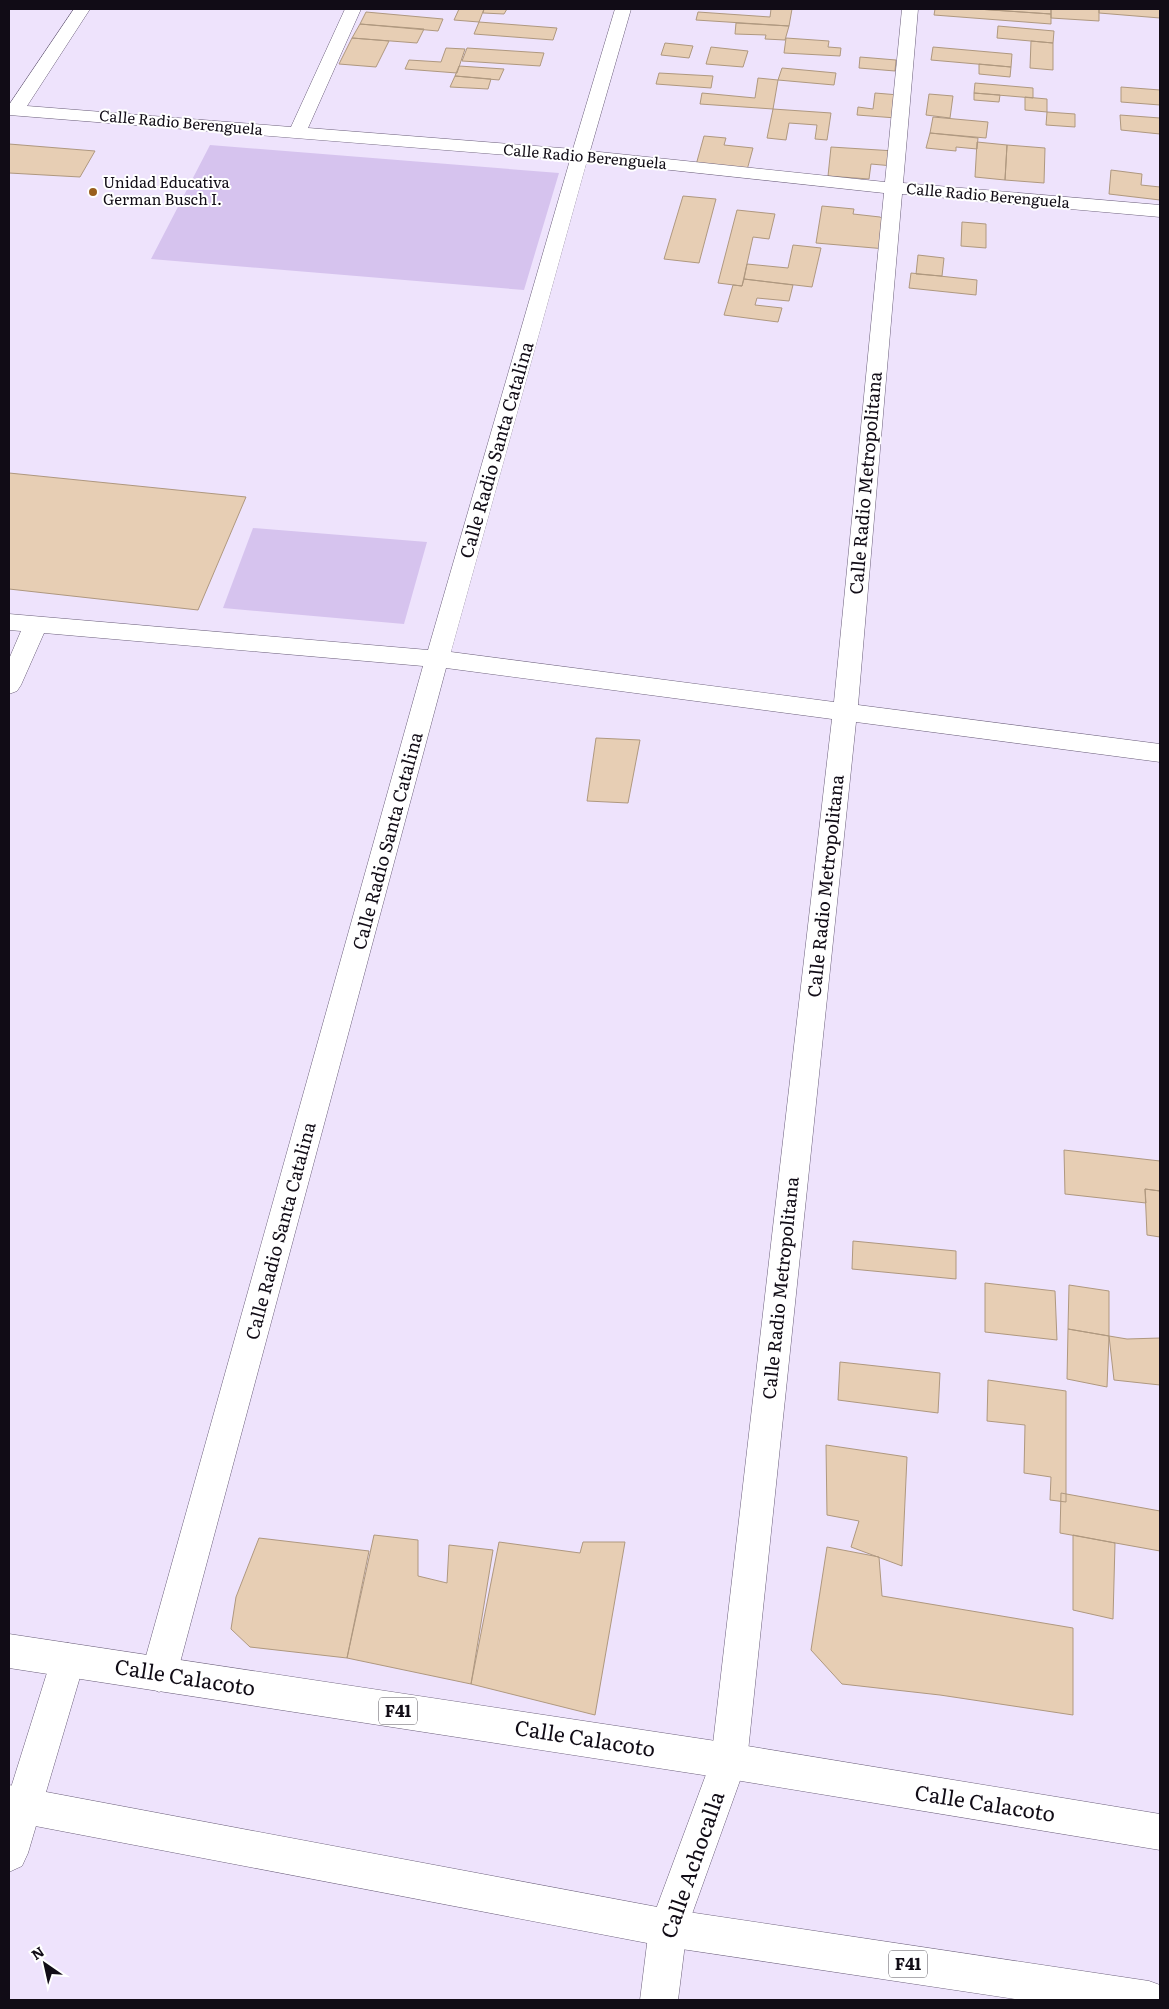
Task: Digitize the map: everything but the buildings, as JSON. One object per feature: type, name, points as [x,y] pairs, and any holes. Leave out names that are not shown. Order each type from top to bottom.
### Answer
[{"type":"street","points":[[12,110],[82,9]]},
{"type":"street","points":[[297,133],[353,9]]},
{"type":"street","name":"Calle Radio Santa Catalina","points":[[159,1674],[438,659],[623,9]]},
{"type":"street","name":"Calle Radio Metropolitana","points":[[729,1762],[845,712],[910,9]]},
{"type":"street","name":"Calle Radio Berenguela","points":[[12,110],[580,156],[893,188],[1160,211]]},
{"type":"street","points":[[9,622],[438,659],[1160,753]]},
{"type":"street","points":[[9,686],[36,624]]},
{"type":"street","name":"Calle Calacoto","points":[[9,1651],[729,1762],[1160,1832]]},
{"type":"street","points":[[9,1853],[16,1805],[68,1660]]},
{"type":"street","name":"Calle Achocalla","points":[[659,2000],[668,1928],[729,1762]]},
{"type":"street","name":"F41","points":[[16,1805],[668,1928],[1149,2000]]},
{"type":"shaded area","points":[[210,145],[559,173],[524,290],[151,259]]},
{"type":"shaded area","points":[[253,528],[427,542],[404,624],[223,608]]},
{"type":"place","name":"Unidad Educativa German Busch I.","points":[[93,192]]}]
